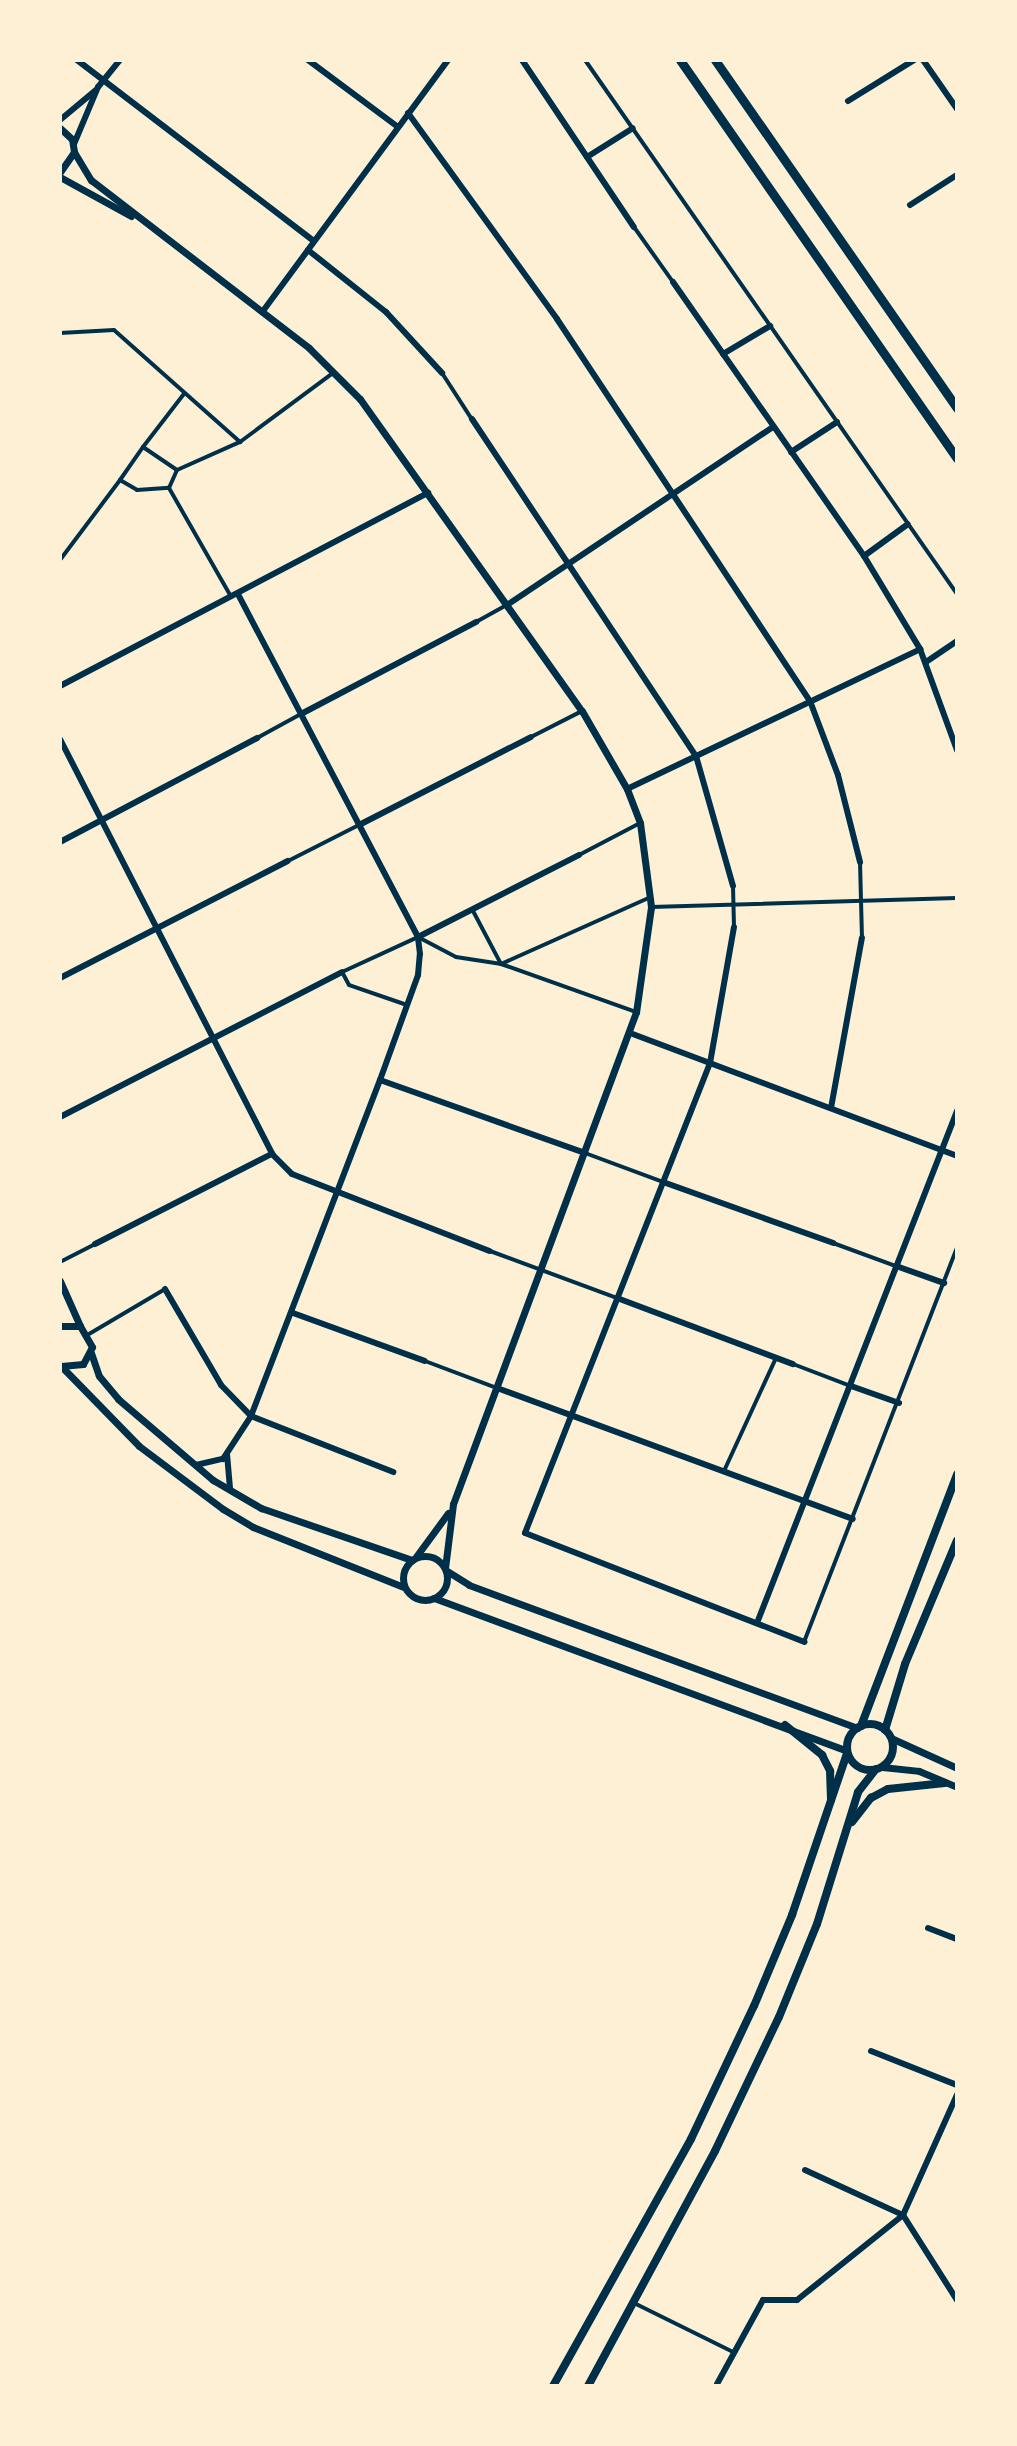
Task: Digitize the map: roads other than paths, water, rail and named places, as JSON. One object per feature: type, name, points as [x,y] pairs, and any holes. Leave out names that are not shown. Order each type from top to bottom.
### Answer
[{"type":"main road","points":[[680,60],[957,458]]},
{"type":"main road","points":[[715,60],[957,408]]},
{"type":"main road","points":[[553,2386],[698,2125],[776,1954],[828,1815],[847,1752],[957,1474]]},
{"type":"main road","points":[[885,1730],[905,1664],[957,1540]]},
{"type":"main road","points":[[785,1725],[825,1761],[832,1783],[828,1815]]},
{"type":"main road","points":[[590,2386],[631,2302],[715,2151],[779,2017],[817,1924],[861,1784],[893,1751],[891,1738],[885,1730],[859,1727]]},
{"type":"main road","points":[[847,1752],[861,1769],[879,1768]]},
{"type":"main road","points":[[846,1833],[865,1805],[888,1789],[945,1783]]},
{"type":"street","points":[[77,60],[314,241]]},
{"type":"street","points":[[60,120],[98,87],[120,60]]},
{"type":"street","points":[[308,60],[398,127]]},
{"type":"street","points":[[263,311],[448,60]]},
{"type":"street","points":[[522,60],[634,227],[864,556],[920,649],[957,750]]},
{"type":"street","points":[[585,60],[957,594]]},
{"type":"street","points":[[848,101],[914,60]]},
{"type":"street","points":[[923,60],[957,109]]},
{"type":"street","points":[[98,87],[74,148],[60,174],[157,231]]},
{"type":"street","points":[[408,113],[557,319],[810,701],[838,775],[860,862],[862,900],[862,938],[831,1108]]},
{"type":"street","points":[[60,128],[91,180],[263,311],[335,372],[391,438],[582,711],[627,789],[640,823],[652,897],[636,1012],[453,1504],[447,1584],[434,1598]]},
{"type":"street","points":[[587,157],[633,128]]},
{"type":"street","points":[[910,205],[957,175]]},
{"type":"street","points":[[308,250],[386,312],[442,373],[696,756],[733,886],[734,927],[710,1063],[525,1533],[804,1642],[957,1248]]},
{"type":"street","points":[[723,354],[770,326]]},
{"type":"street","points":[[60,333],[114,330],[183,395],[240,442]]},
{"type":"street","points":[[169,488],[177,470],[240,442],[335,372]]},
{"type":"street","points":[[60,560],[183,395]]},
{"type":"street","points":[[791,452],[837,422]]},
{"type":"street","points":[[60,842],[507,605],[773,427]]},
{"type":"street","points":[[143,447],[177,470]]},
{"type":"street","points":[[120,480],[137,490],[169,488]]},
{"type":"street","points":[[169,488],[235,596],[301,714],[418,937],[418,975],[293,1313],[251,1416],[227,1454],[211,1464],[191,1464]]},
{"type":"street","points":[[60,686],[428,493]]},
{"type":"street","points":[[864,556],[908,524]]},
{"type":"street","points":[[926,662],[957,641]]},
{"type":"street","points":[[627,789],[920,649]]},
{"type":"street","points":[[60,978],[582,711]]},
{"type":"street","points":[[60,739],[159,927],[272,1154],[292,1174],[337,1194],[899,1403]]},
{"type":"street","points":[[60,1117],[212,1037],[418,937],[640,823]]},
{"type":"street","points":[[501,964],[652,897]]},
{"type":"street","points":[[651,907],[957,898]]},
{"type":"street","points":[[472,909],[501,964]]},
{"type":"street","points":[[418,937],[456,957],[501,964],[636,1012]]},
{"type":"street","points":[[342,972],[349,985],[407,1005]]},
{"type":"street","points":[[630,1033],[957,1156]]},
{"type":"street","points":[[380,1080],[944,1283]]},
{"type":"street","points":[[757,1623],[944,1152],[957,1111]]},
{"type":"street","points":[[60,1262],[272,1154]]},
{"type":"street","points":[[60,1281],[80,1326],[89,1334],[91,1353],[99,1376],[118,1399],[191,1464],[231,1491],[320,1531],[413,1559],[435,1558],[446,1570],[469,1585],[859,1727]]},
{"type":"street","points":[[89,1334],[165,1289],[221,1385],[251,1416],[393,1472]]},
{"type":"street","points":[[293,1313],[853,1519]]},
{"type":"street","points":[[60,1326],[80,1326]]},
{"type":"street","points":[[61,1366],[76,1367],[91,1353]]},
{"type":"street","points":[[724,1471],[776,1358]]},
{"type":"street","points":[[61,1366],[139,1446],[223,1509],[253,1527],[404,1587],[417,1599],[434,1598],[785,1725],[847,1752]]},
{"type":"street","points":[[227,1454],[231,1491]]},
{"type":"street","points":[[404,1587],[404,1569],[453,1504]]},
{"type":"street","points":[[891,1738],[957,1768]]},
{"type":"street","points":[[879,1768],[903,1767],[957,1787]]},
{"type":"street","points":[[928,1928],[957,1939]]},
{"type":"street","points":[[871,2051],[957,2085]]},
{"type":"street","points":[[717,2384],[763,2300],[797,2300],[903,2215],[957,2095]]},
{"type":"street","points":[[805,2170],[903,2215],[957,2300]]},
{"type":"street","points":[[631,2302],[734,2353]]}]
